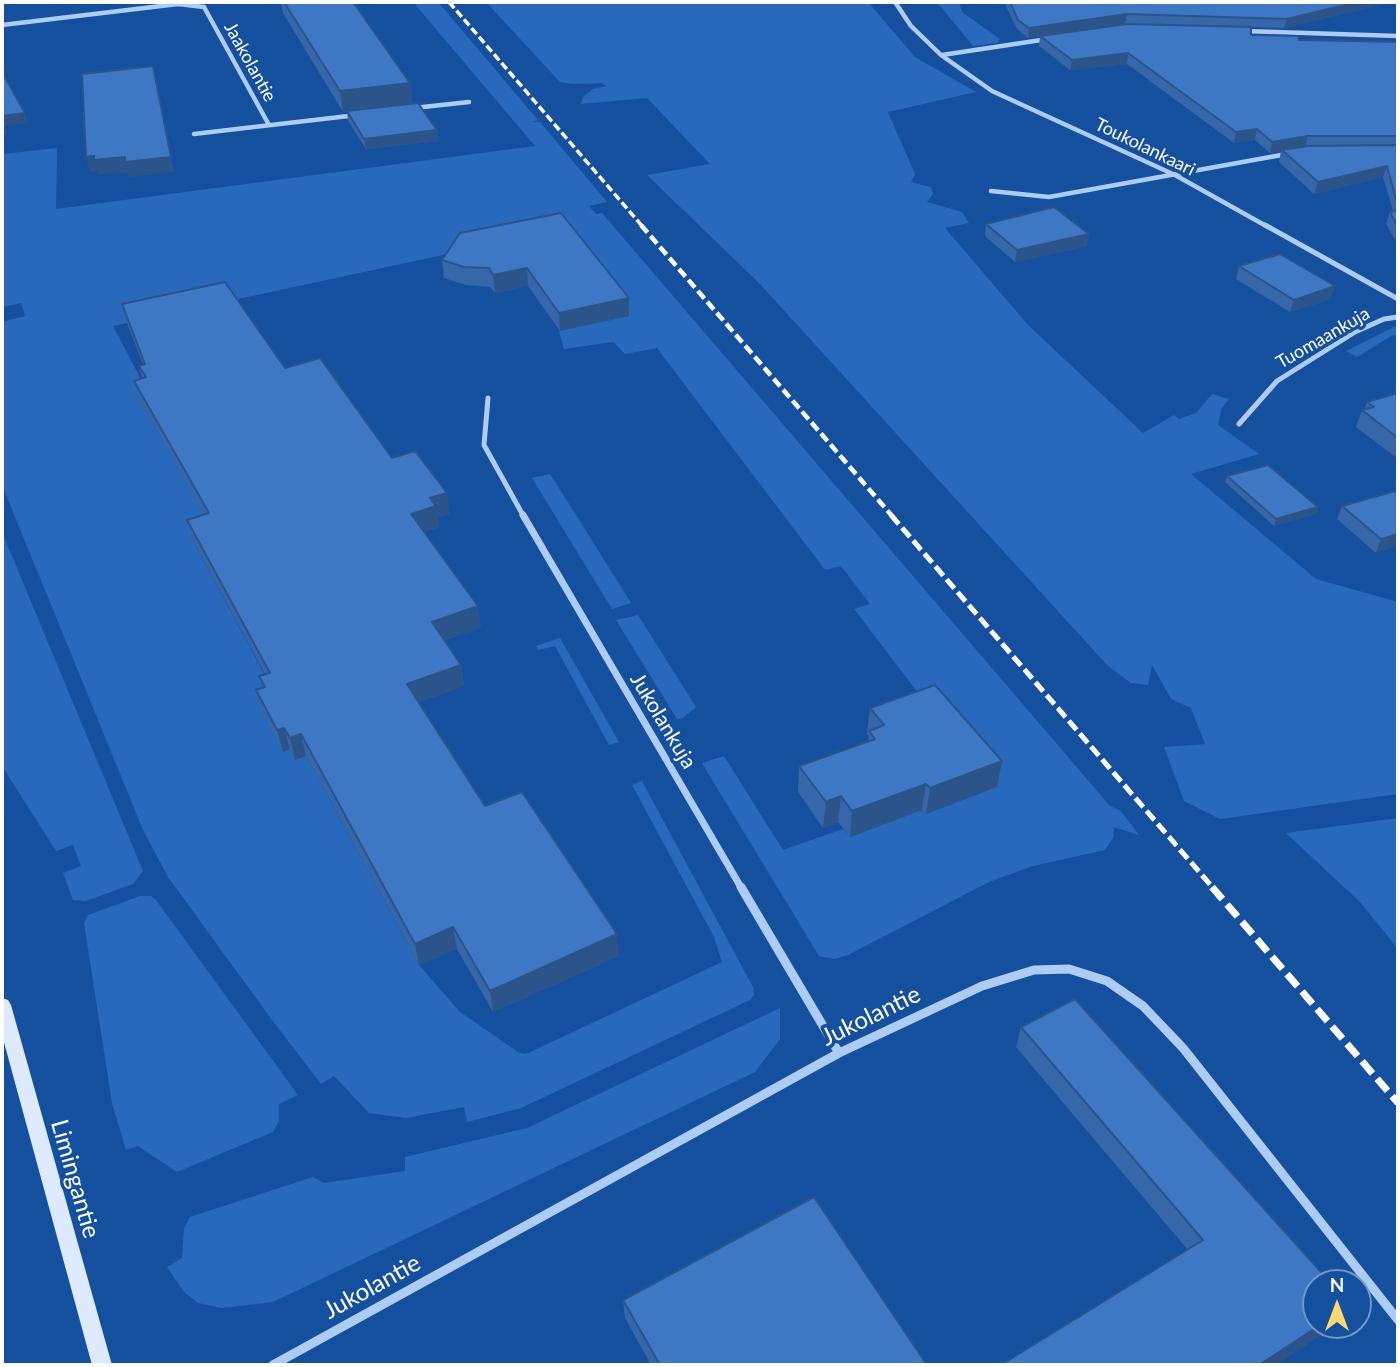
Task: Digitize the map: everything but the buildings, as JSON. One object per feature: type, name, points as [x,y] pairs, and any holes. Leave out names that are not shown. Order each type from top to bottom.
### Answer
[{"type":"main road","name":"Limingantie","points":[[2,1005],[102,1365]]},
{"type":"street","name":"Toukolankaari","points":[[895,2],[911,26],[941,55],[992,91],[1175,175],[1398,299]]},
{"type":"street","name":"Jaakolantie","points":[[2,25],[178,4],[204,7],[269,125]]},
{"type":"street","points":[[1243,31],[1398,36]]},
{"type":"street","points":[[941,55],[1060,37]]},
{"type":"street","points":[[403,110],[469,102]]},
{"type":"street","name":"Jaakolantie","points":[[194,134],[363,114]]},
{"type":"street","points":[[991,191],[1049,197],[1294,153]]},
{"type":"street","name":"Tuomaankuja","points":[[1239,424],[1277,381],[1355,332],[1384,319],[1398,317]]},
{"type":"street","name":"Jukolankuja","points":[[488,398],[484,445],[584,623],[839,1053]]},
{"type":"street","name":"Jukolantie","points":[[274,1365],[839,1053],[982,986],[1034,970],[1069,969],[1107,981],[1143,1006],[1182,1048],[1398,1320]]},
{"type":"shaded area","points":[[413,2],[438,2],[538,120],[533,122],[540,122],[607,202],[589,206],[596,214],[602,213],[1110,806],[1121,811],[1139,835],[1114,827],[1113,838],[1105,850],[1033,866],[989,882],[848,955],[834,959],[819,956],[702,763],[724,756],[783,850],[843,829],[850,837],[922,810],[926,814],[996,787],[932,711],[854,609],[870,604],[841,566],[825,570],[657,348],[625,354],[613,342],[564,349],[559,331],[629,316],[466,250],[113,326],[144,385],[140,401],[215,534],[193,541],[275,694],[290,749],[306,756],[419,965],[460,1012],[518,1052],[526,1054],[722,962],[714,937],[632,785],[642,781],[753,987],[754,995],[750,1000],[521,1108],[467,1122],[464,1107],[406,1118],[369,1113],[334,1076],[321,1084],[272,1020],[168,877],[143,830],[2,485],[2,322],[25,316],[21,303],[2,307],[2,154],[57,148],[56,209],[535,146]]},
{"type":"shaded area","points":[[486,2],[868,2],[915,57],[976,92],[888,112],[915,174],[911,182],[931,187],[933,194],[927,202],[962,212],[969,223],[945,228],[1028,325],[1143,433],[1174,415],[1179,419],[1196,413],[1212,394],[1229,399],[1221,409],[1218,425],[1259,454],[1191,474],[1316,579],[1398,602],[1398,794],[1220,819],[1184,801],[1164,747],[1205,744],[1191,708],[1171,699],[1152,665],[1148,685],[1131,683],[1108,666],[759,283],[647,175],[710,164],[647,98],[581,104],[583,97],[593,89],[606,86],[602,83],[560,82]]},
{"type":"shaded area","points":[[937,2],[959,2],[962,12],[1000,39],[997,43],[973,46]]},
{"type":"shaded area","points":[[1398,325],[1398,336],[1393,335],[1357,357],[1346,351]]},
{"type":"shaded area","points":[[550,474],[631,603],[612,609],[532,478]]},
{"type":"shaded area","points":[[2,532],[143,871],[133,884],[86,901],[73,900],[63,873],[81,866],[73,845],[56,851],[2,766]]},
{"type":"shaded area","points":[[638,615],[696,707],[683,718],[677,719],[616,620]]},
{"type":"shaded area","points":[[560,638],[619,742],[609,745],[555,646],[538,650],[536,646]]},
{"type":"shaded area","points":[[1398,818],[1398,949],[1361,903],[1286,833]]},
{"type":"shaded area","points":[[140,896],[151,896],[156,900],[298,1095],[279,1104],[279,1121],[273,1132],[177,1172],[138,1146],[126,1150],[112,1103],[84,923],[88,915]]},
{"type":"shaded area","points":[[780,1008],[780,1039],[755,1072],[273,1302],[222,1308],[198,1303],[184,1292],[167,1267],[182,1258],[184,1228],[190,1217],[313,1177],[324,1183],[405,1171],[405,1157],[527,1128]]},
{"type":"railway","points":[[449,2],[643,227]]},
{"type":"railway","points":[[641,225],[893,517]]},
{"type":"railway","points":[[891,515],[1214,889]]},
{"type":"railway","points":[[1212,887],[1398,1103]]}]
